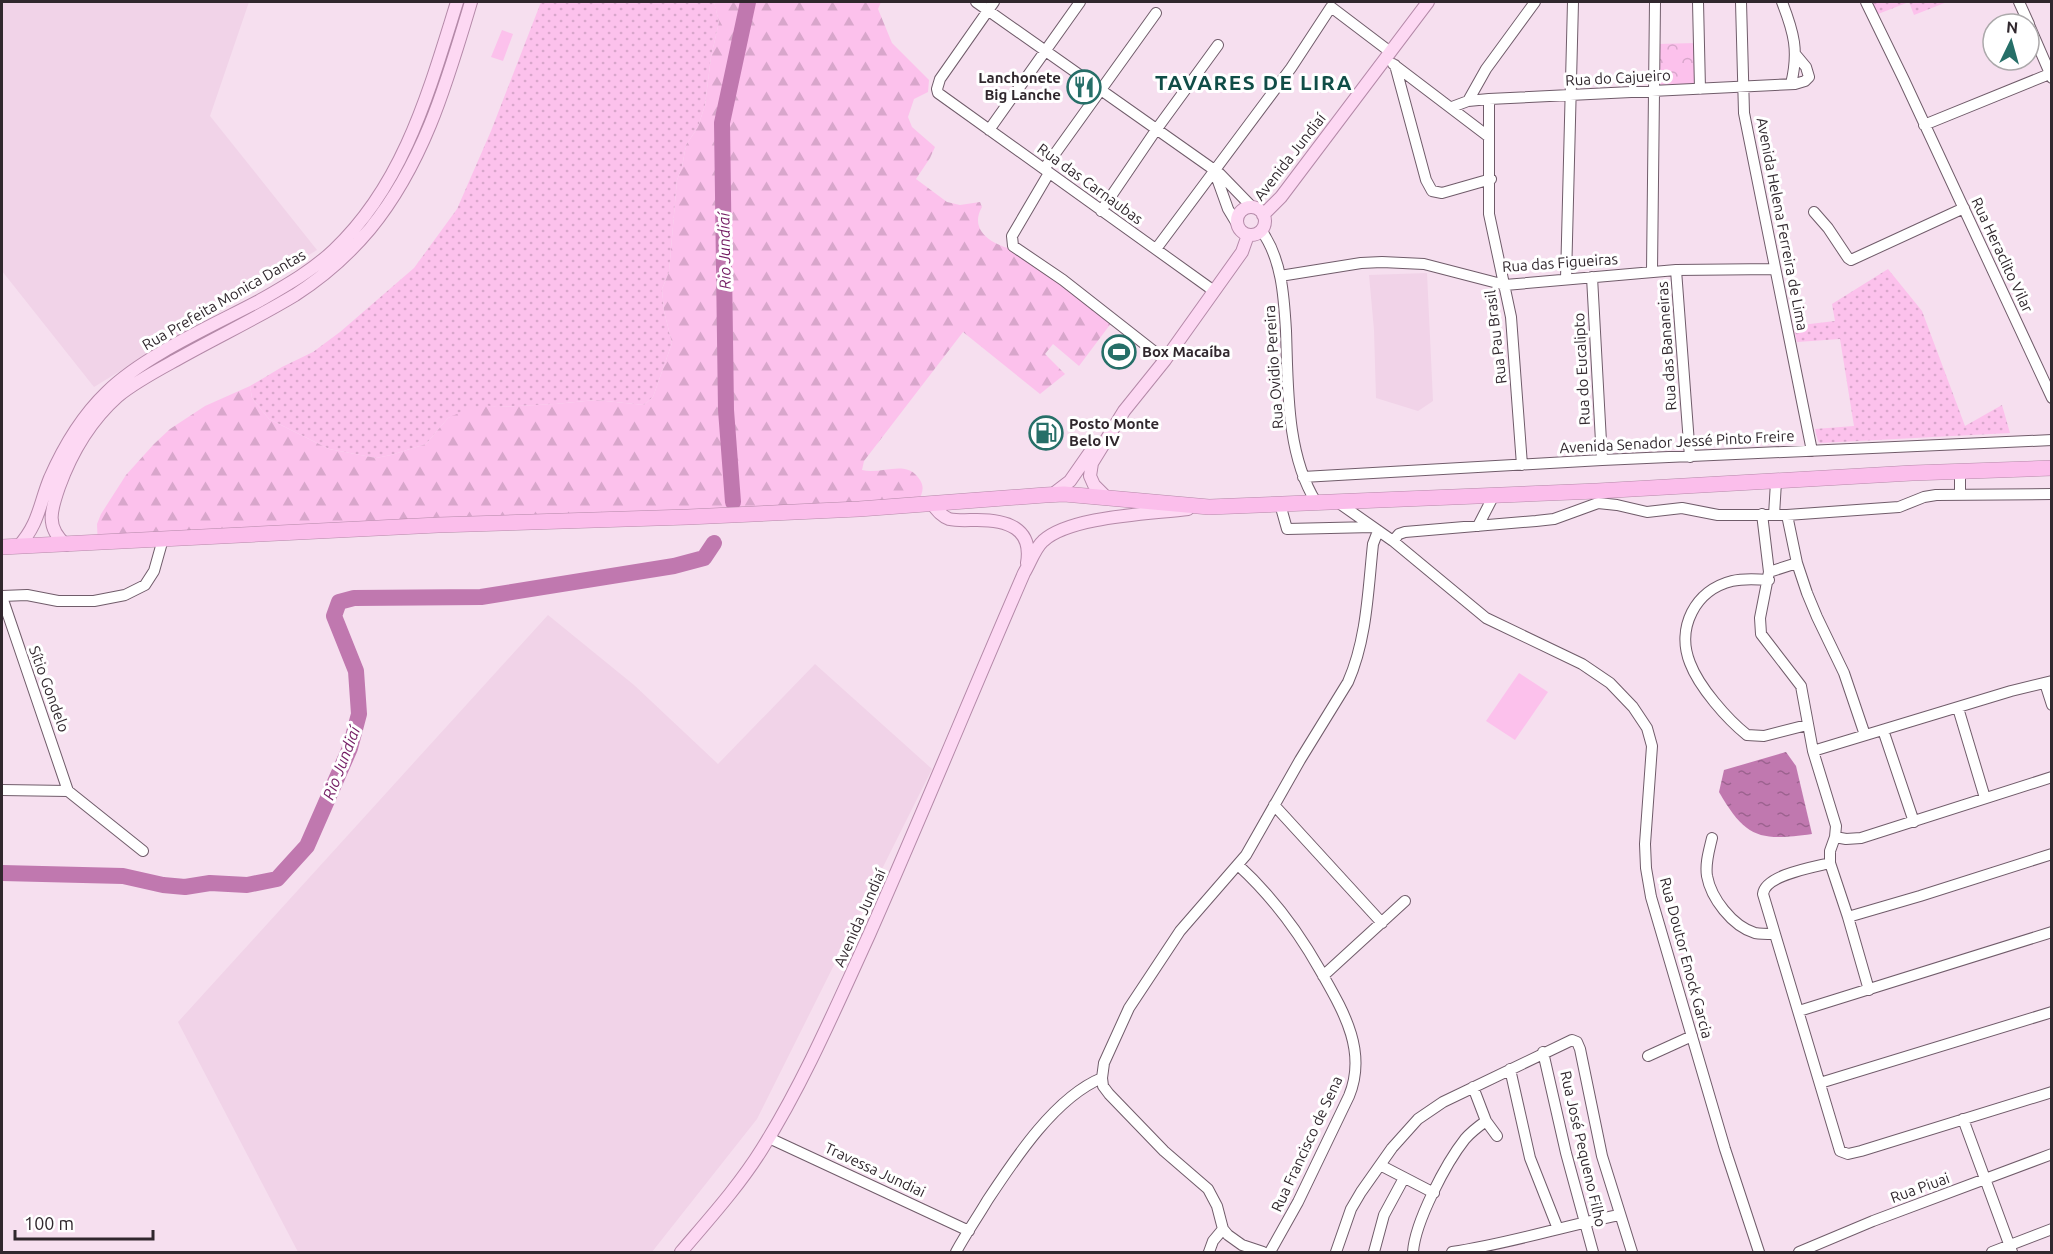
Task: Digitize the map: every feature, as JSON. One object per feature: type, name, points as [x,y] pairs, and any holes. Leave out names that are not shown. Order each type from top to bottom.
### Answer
[{"type":"highway","points":[[2,548],[438,525],[711,516],[932,504],[1053,494],[1209,507],[1494,495],[1598,497],[1776,482],[2052,468]]},
{"type":"main road","name":"Rua Prefeita Monica Dantas","points":[[18,547],[55,499],[65,470],[78,446],[97,418],[120,395],[161,369],[296,294],[332,268],[370,229],[401,187],[416,159],[451,67],[471,2]]},
{"type":"main road","name":"Avenida Jundiaí","points":[[1258,211],[1281,197],[1389,58],[1428,2]]},
{"type":"main road","name":"Rua Prefeita Monica Dantas","points":[[46,511],[57,462],[79,424],[122,379],[157,356],[282,288],[310,270],[333,252],[359,224],[393,174],[412,136],[422,111],[454,6]]},
{"type":"main road","points":[[1241,211],[1258,211],[1264,224],[1261,230],[1248,235],[1241,231],[1237,224],[1241,211]]},
{"type":"main road","points":[[1053,494],[1070,481],[1096,444],[1111,430],[1165,360],[1242,252],[1248,235]]},
{"type":"main road","points":[[1107,498],[1094,485],[1090,470],[1111,430]]},
{"type":"main road","name":"Avenida Jundiaí","points":[[932,504],[939,512],[952,520],[992,520],[1016,528],[1024,534],[1028,545],[1024,573]]},
{"type":"main road","name":"Avenida Jundiaí","points":[[681,1252],[736,1187],[769,1138],[796,1090],[837,1006],[930,797],[1024,573],[1042,542],[1056,531],[1110,518],[1209,507]]},
{"type":"main road","points":[[46,511],[57,538],[66,544]]},
{"type":"street","points":[[976,2],[991,6],[1044,51],[1214,170],[1232,184],[1258,211]]},
{"type":"street","points":[[989,130],[1080,2]]},
{"type":"street","points":[[1468,101],[1486,69],[1535,2]]},
{"type":"street","points":[[1566,279],[1573,2]]},
{"type":"street","name":"Rua das Bananeiras","points":[[1652,271],[1655,2]]},
{"type":"street","points":[[1698,2],[1700,89]]},
{"type":"street","name":"Avenida Helena Ferreira de Lima","points":[[1741,2],[1743,102],[1746,122],[1812,451]]},
{"type":"street","points":[[1782,2],[1791,28],[1796,55],[1789,84]]},
{"type":"street","name":"Rua Heraclito Vilar","points":[[1866,2],[2051,394]]},
{"type":"street","points":[[454,6],[466,18]]},
{"type":"street","name":"Rua das Carnaubas","points":[[991,6],[940,79],[938,93],[1214,291]]},
{"type":"street","points":[[1156,249],[1291,68],[1331,7],[1389,58],[1488,137]]},
{"type":"street","points":[[1156,13],[1100,90],[1047,171],[1012,236],[1013,246],[1063,280],[1165,360]]},
{"type":"street","points":[[1101,211],[1218,45]]},
{"type":"street","points":[[1924,125],[2051,75],[2041,52]]},
{"type":"street","name":"Rua do Cajueiro","points":[[1452,107],[1468,101],[1490,99],[1744,87],[1806,81],[1809,77],[1806,67],[1796,55]]},
{"type":"street","points":[[1389,58],[1426,180],[1431,189],[1437,193],[1446,193],[1491,179]]},
{"type":"street","name":"Rua Pau Brasil","points":[[1490,99],[1488,158],[1491,179],[1488,196],[1515,348],[1522,465]]},
{"type":"street","points":[[1214,170],[1228,209],[1237,224]]},
{"type":"street","points":[[1814,212],[1848,258],[1852,260],[1964,208]]},
{"type":"street","name":"Rua Ovidio Pereira","points":[[1261,230],[1270,246],[1280,276],[1285,310],[1290,413],[1303,477],[1316,502]]},
{"type":"street","name":"Rua das Figueiras","points":[[1280,276],[1361,263],[1403,262],[1444,268],[1505,285],[1652,271],[1774,269]]},
{"type":"street","name":"Rua das Bananeiras","points":[[1676,270],[1690,456]]},
{"type":"street","name":"Rua do Eucalipto","points":[[1592,277],[1602,460]]},
{"type":"street","name":"Avenida Senador Jessé Pinto Freire","points":[[1303,477],[1602,460],[2052,440]]},
{"type":"street","points":[[1960,471],[1960,494]]},
{"type":"street","points":[[1774,515],[1776,482]]},
{"type":"street","points":[[1393,541],[1399,534],[1405,532],[1554,519],[1598,497],[1647,513],[1682,508],[1718,514],[1787,515],[1899,507],[1929,496],[2052,494]]},
{"type":"street","points":[[1478,526],[1494,495]]},
{"type":"street","name":"Rua Doutor Enock Garcia","points":[[1336,501],[1393,541],[1486,618],[1555,649],[1597,673],[1623,695],[1644,721],[1650,738],[1652,754],[1645,844],[1648,881],[1659,928],[1733,1177],[1759,1252]]},
{"type":"street","points":[[1263,1252],[1242,1245],[1223,1229],[1208,1189],[1164,1151],[1121,1109],[1103,1086],[1102,1078],[1104,1063],[1118,1030],[1145,982],[1194,912],[1238,865],[1252,846],[1354,668],[1363,628],[1376,529],[1287,529],[1280,504]]},
{"type":"street","points":[[1762,514],[1769,576],[1760,618],[1761,634],[1801,686],[1807,725],[1836,826],[1830,851],[1830,862],[1869,990]]},
{"type":"street","points":[[1787,515],[1797,563],[1817,617],[1844,673],[1865,735]]},
{"type":"street","points":[[2,597],[27,595],[58,601],[93,601],[125,595],[145,585],[154,571],[163,539]]},
{"type":"street","points":[[1797,563],[1769,576],[1730,582],[1716,587],[1701,599],[1691,613],[1686,629],[1688,657],[1694,673],[1747,735],[1752,737],[1807,725]]},
{"type":"street","name":"Sítio Gondelo","points":[[2,597],[68,791]]},
{"type":"street","points":[[1814,751],[2048,682],[2052,705]]},
{"type":"street","points":[[1958,708],[1985,798]]},
{"type":"street","points":[[1883,730],[1914,822]]},
{"type":"street","points":[[1835,837],[1861,838],[2052,777]]},
{"type":"street","points":[[2,790],[68,791],[143,851]]},
{"type":"street","points":[[1274,806],[1382,923]]},
{"type":"street","points":[[1712,838],[1707,867],[1710,887],[1716,899],[1730,916],[1745,928],[1755,933],[1774,934]]},
{"type":"street","points":[[1848,917],[2052,854]]},
{"type":"street","points":[[1830,862],[1782,876],[1765,886],[1764,897],[1837,1146],[1843,1153],[1861,1151],[2052,1092]]},
{"type":"street","name":"Rua Francisco de Sena","points":[[1238,865],[1254,880],[1295,928],[1344,1013],[1356,1058],[1355,1078],[1349,1096],[1302,1193],[1270,1252]]},
{"type":"street","points":[[1323,976],[1405,901]]},
{"type":"street","points":[[1799,1011],[2052,932]]},
{"type":"street","points":[[1820,1083],[2052,1012]]},
{"type":"street","points":[[1648,1056],[1692,1036]]},
{"type":"street","points":[[1336,1252],[1351,1209],[1406,1130],[1418,1119],[1443,1102],[1571,1040],[1577,1042],[1580,1049],[1595,1127],[1619,1215],[1632,1252]]},
{"type":"street","name":"Rua José Pequeno Filho","points":[[1543,1052],[1583,1222],[1593,1252]]},
{"type":"street","points":[[1510,1069],[1530,1158],[1558,1229]]},
{"type":"street","points":[[956,1252],[1023,1148],[1069,1101],[1084,1088],[1102,1078]]},
{"type":"street","points":[[1473,1087],[1486,1121],[1497,1136]]},
{"type":"street","points":[[1963,1119],[2011,1250]]},
{"type":"street","points":[[1413,1252],[1418,1227],[1434,1193],[1465,1139],[1486,1121]]},
{"type":"street","name":"Travessa Jundiai","points":[[769,1138],[969,1232]]},
{"type":"street","name":"Rua Piuai","points":[[1799,1252],[1873,1221],[2052,1154]]},
{"type":"street","points":[[1380,1165],[1434,1193]]},
{"type":"street","points":[[1374,1252],[1384,1215],[1404,1178]]},
{"type":"street","points":[[1452,1252],[1471,1251],[1619,1215]]},
{"type":"street","points":[[1209,1252],[1223,1229]]},
{"type":"street","points":[[1992,1252],[2011,1250],[2052,1229]]},
{"type":"shaded area","points":[[2,2],[249,2],[210,116],[317,250],[94,387],[2,271]]},
{"type":"shaded area","points":[[1427,273],[1433,401],[1418,411],[1376,398],[1374,330],[1369,275]]},
{"type":"shaded area","points":[[548,615],[634,685],[718,764],[815,664],[932,769],[757,1119],[652,1252],[298,1252],[178,1022]]},
{"type":"green space","points":[[541,2],[714,2],[719,22],[711,57],[705,105],[698,127],[686,145],[677,180],[669,272],[662,289],[664,311],[672,343],[653,397],[644,405],[596,400],[555,404],[483,406],[448,418],[426,444],[376,458],[329,449],[269,419],[252,398],[250,386],[313,352],[340,332],[414,268],[457,209],[491,131]]},
{"type":"green space","points":[[714,2],[881,2],[878,9],[892,43],[929,80],[928,92],[914,99],[908,117],[912,127],[935,147],[916,179],[947,202],[960,205],[980,202],[982,207],[978,216],[978,224],[987,237],[1002,246],[1019,251],[1112,322],[1079,366],[1053,344],[1045,354],[1065,374],[1040,394],[963,332],[864,461],[862,470],[901,468],[915,473],[923,488],[918,502],[634,521],[98,548],[97,524],[101,514],[126,475],[154,444],[170,429],[205,406],[250,386],[252,398],[269,419],[329,449],[376,458],[426,444],[448,418],[483,405],[498,407],[596,400],[644,405],[653,397],[672,343],[664,311],[662,289],[669,272],[677,180],[686,145],[698,127],[705,105],[711,57],[719,22]]},
{"type":"green space","points":[[1872,2],[1909,2],[1878,14]]},
{"type":"green space","points":[[1909,2],[1947,2],[1914,15]]},
{"type":"green space","points":[[502,30],[513,34],[503,61],[491,57]]},
{"type":"green space","points":[[1696,43],[1697,84],[1659,89],[1658,44]]},
{"type":"green space","points":[[1888,269],[1922,311],[1965,426],[2002,405],[2010,433],[1820,443],[1818,441],[1815,429],[1854,426],[1840,339],[1797,342],[1793,326],[1835,321],[1832,304]]},
{"type":"green space","points":[[1519,673],[1548,692],[1515,740],[1486,721]]},
{"type":"water","points":[[1786,752],[1796,766],[1812,834],[1779,837],[1756,833],[1738,819],[1719,792],[1724,770]]},
{"type":"waterway","name":"Rio Jundiaí","points":[[733,502],[726,410],[722,123],[748,2]]},
{"type":"waterway","name":"Rio Jundiaí","points":[[2,873],[123,876],[163,885],[185,887],[210,883],[247,885],[277,879],[307,846],[350,748],[359,714],[356,671],[334,616],[339,602],[354,598],[481,597],[674,566],[704,558],[714,543]]},
{"type":"place","name":"Lanchonete Big Lanche","points":[[1084,87]]},
{"type":"place","name":"Box Macaíba","points":[[1119,352]]},
{"type":"place","name":"Posto Monte Belo IV","points":[[1046,433]]},
{"type":"district","name":"TAVARES DE LIRA","points":[[1254,83]]}]
